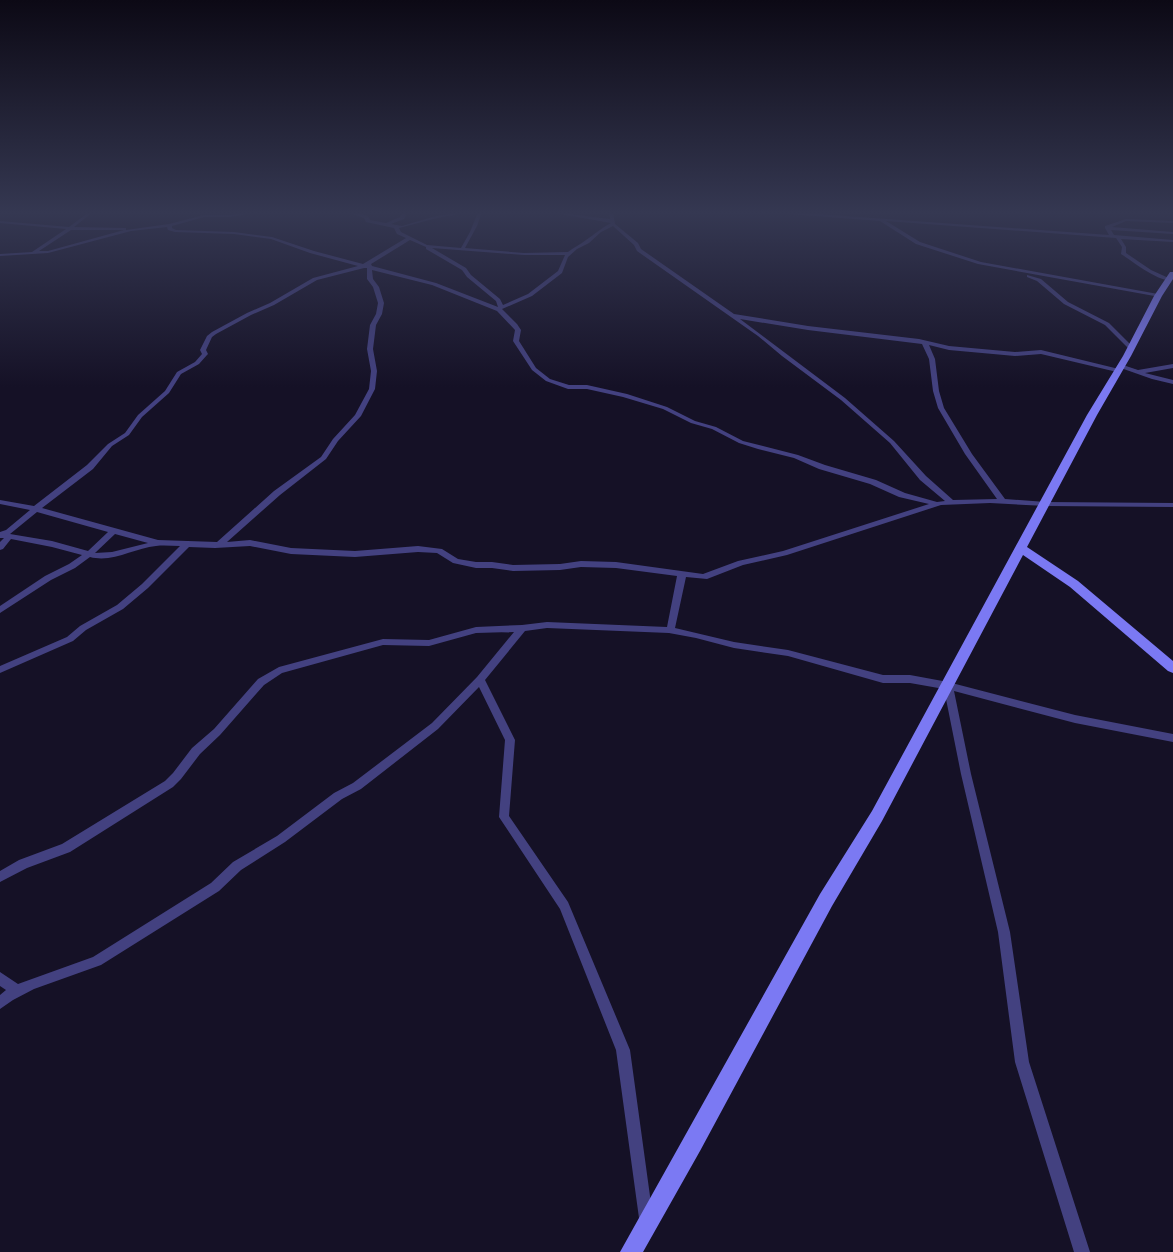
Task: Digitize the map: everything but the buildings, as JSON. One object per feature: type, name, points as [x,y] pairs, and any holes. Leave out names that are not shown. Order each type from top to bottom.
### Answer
[{"type":"street","points":[[0,535],[9,532],[90,467],[110,446],[127,434],[140,416],[167,392],[179,373],[200,360],[204,354],[203,350],[206,343],[214,333],[248,314],[272,304],[315,279],[349,270]]},
{"type":"street","points":[[220,544],[276,494],[324,458],[335,440],[358,416],[374,386],[374,371],[370,349],[372,325],[380,310],[381,303],[368,270]]},
{"type":"street","points":[[383,270],[434,284],[488,307],[500,308],[525,299],[561,270]]},
{"type":"street","points":[[464,270],[498,300],[500,308],[518,330],[516,341],[527,359],[534,369],[548,380],[568,387],[587,387],[625,395],[665,408],[693,422],[714,428],[760,448],[796,456],[822,467],[873,482],[902,495],[937,504]]},
{"type":"street","points":[[668,270],[732,315],[843,399],[892,442],[923,478],[950,502]]},
{"type":"street","points":[[1016,270],[1039,280],[1066,303],[1107,324],[1131,348]]},
{"type":"street","points":[[1018,270],[1069,278],[1158,296]]},
{"type":"street","points":[[631,1252],[807,938],[826,900],[877,816],[1046,504],[1124,369],[1131,348],[1158,296],[1171,277],[1148,270]]},
{"type":"street","points":[[732,315],[808,328],[967,350],[1015,354],[1041,352],[1124,369],[1173,382]]},
{"type":"street","points":[[925,343],[932,360],[938,398],[948,422],[1002,501]]},
{"type":"street","points":[[1124,369],[1173,366]]},
{"type":"street","points":[[0,502],[24,506],[158,543],[250,543],[291,551],[355,554],[418,549],[438,551],[456,561],[467,564],[492,565],[505,568],[560,567],[581,564],[616,565],[708,576],[736,565],[784,553],[937,504],[1002,501],[1046,504],[1173,504]]},
{"type":"street","points":[[0,610],[48,578],[72,566],[113,531]]},
{"type":"street","points":[[0,535],[52,544],[87,555],[112,555],[158,543]]},
{"type":"street","points":[[0,547],[10,537]]},
{"type":"street","points":[[0,670],[70,639],[83,628],[120,607],[145,586],[186,544]]},
{"type":"street","points":[[1021,549],[1074,584],[1173,668]]},
{"type":"street","points":[[669,630],[672,626],[682,574]]},
{"type":"street","points":[[0,877],[23,864],[66,848],[168,784],[177,776],[196,751],[217,732],[249,695],[271,674],[374,644],[397,642],[429,643],[476,630],[547,625],[669,630],[734,645],[788,653],[883,679],[910,679],[948,686],[1075,719],[1173,738]]},
{"type":"street","points":[[0,1003],[16,990],[97,961],[205,893],[237,866],[281,839],[331,801],[357,786],[435,726],[480,680],[522,628]]},
{"type":"street","points":[[480,680],[510,740],[504,816],[564,906],[623,1050],[647,1224]]},
{"type":"street","points":[[948,686],[966,774],[1004,932],[1022,1062],[1082,1252]]},
{"type":"street","points":[[0,978],[16,990]]}]
